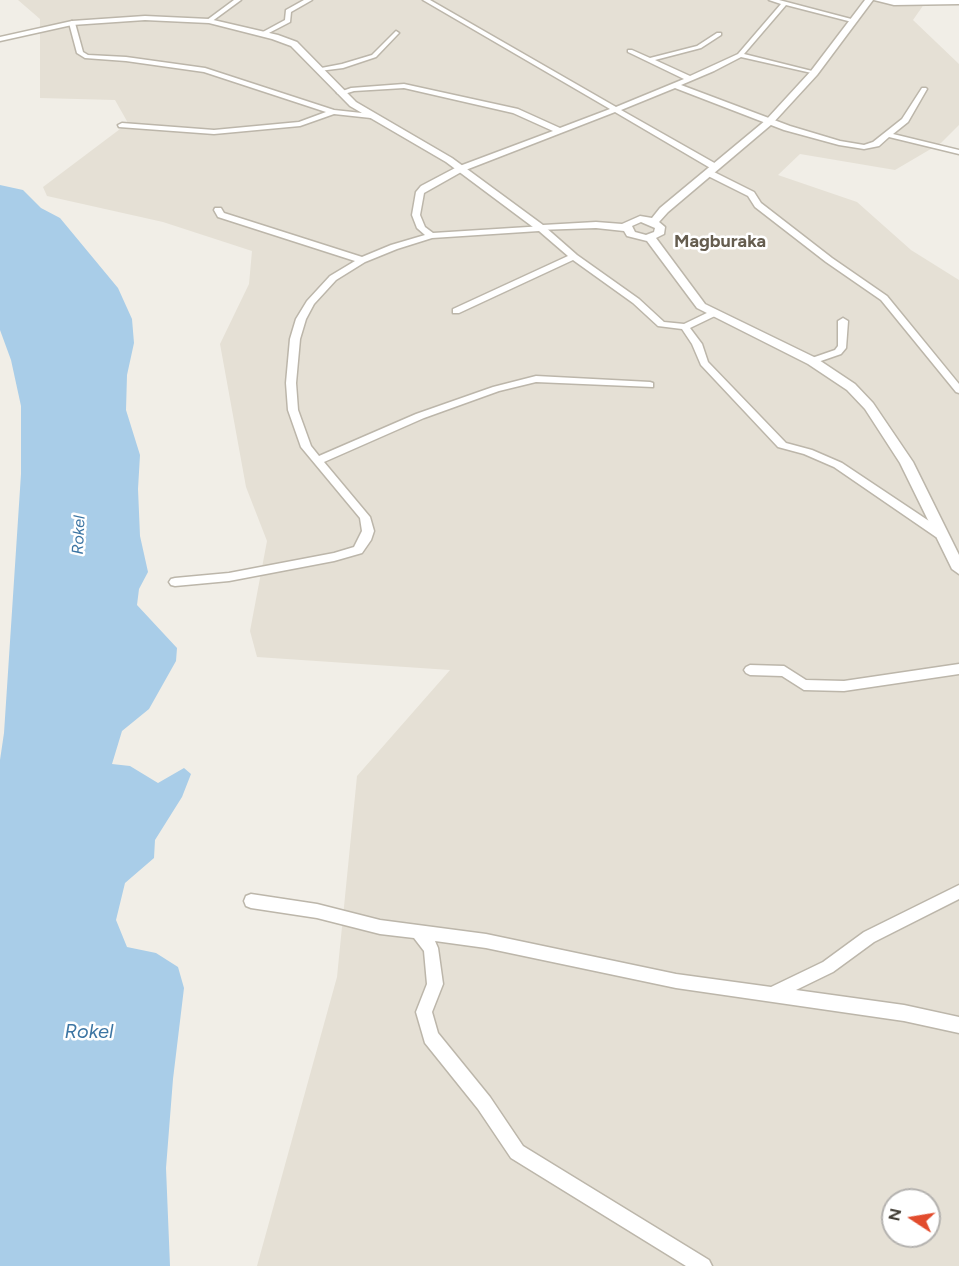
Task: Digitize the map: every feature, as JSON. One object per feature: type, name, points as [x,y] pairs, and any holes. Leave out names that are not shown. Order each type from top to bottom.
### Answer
[{"type":"street","points":[[209,21],[238,0]]},
{"type":"street","points":[[263,34],[288,21],[288,11],[309,0]]},
{"type":"street","points":[[426,0],[617,109],[751,194],[758,205],[884,298],[959,390]]},
{"type":"street","points":[[772,0],[852,20]]},
{"type":"street","points":[[654,222],[664,210],[769,122],[814,73],[869,0]]},
{"type":"street","points":[[877,0],[894,3],[959,2]]},
{"type":"street","points":[[431,236],[421,228],[416,215],[420,192],[460,169],[675,86],[740,55],[784,4]]},
{"type":"street","points":[[0,39],[72,23],[145,18],[209,21],[294,44],[341,93],[371,116],[407,134],[460,169],[542,228],[574,256],[636,301],[661,324],[686,327],[714,313]]},
{"type":"street","points":[[72,23],[80,54],[87,57],[137,60],[205,70],[333,112],[371,116]]},
{"type":"street","points":[[319,69],[343,66],[374,56],[396,33]]},
{"type":"street","points":[[650,60],[699,47],[718,34]]},
{"type":"street","points":[[630,51],[690,79]]},
{"type":"street","points":[[740,55],[814,73]]},
{"type":"street","points":[[341,93],[364,88],[404,86],[515,111],[557,130]]},
{"type":"street","points":[[675,86],[769,122],[839,143],[864,147],[876,144],[905,120],[924,89]]},
{"type":"street","points":[[192,132],[300,124],[333,112]]},
{"type":"street","points":[[122,125],[214,132]]},
{"type":"street","points":[[889,135],[959,152]]},
{"type":"street","points":[[218,210],[221,215],[362,260]]},
{"type":"street","points":[[175,582],[229,577],[334,557],[358,550],[368,531],[365,517],[306,447],[293,410],[291,383],[295,339],[301,318],[310,303],[333,278],[362,260],[431,236],[596,225],[627,228],[634,236],[650,238],[659,234],[661,230],[654,222],[634,220],[627,225],[627,228]]},
{"type":"street","points":[[650,238],[701,306],[812,361],[851,387],[886,428],[906,462],[959,569]]},
{"type":"street","points":[[456,311],[574,256]]},
{"type":"street","points":[[812,361],[838,352],[843,346],[843,321]]},
{"type":"street","points":[[686,327],[697,344],[704,363],[782,445],[808,452],[838,465],[940,534]]},
{"type":"street","points":[[317,461],[420,416],[496,388],[536,380],[650,385]]},
{"type":"street","points":[[750,670],[784,670],[804,685],[844,686],[959,669]]},
{"type":"street","points":[[772,994],[828,967],[869,937],[959,892]]},
{"type":"street","points":[[251,901],[317,911],[380,927],[486,941],[676,981],[904,1013],[959,1025]]},
{"type":"street","points":[[417,931],[431,948],[435,984],[424,1012],[431,1037],[484,1103],[517,1152],[703,1266]]},
{"type":"shaded area","points":[[18,0],[927,0],[913,20],[959,64],[959,125],[941,143],[895,170],[800,154],[778,175],[857,202],[911,250],[959,280],[959,1266],[257,1266],[337,977],[357,776],[450,670],[257,657],[250,631],[267,541],[246,487],[220,344],[249,284],[252,251],[163,222],[47,196],[43,187],[128,123],[115,100],[40,98],[40,19]]},
{"type":"water","name":"Rokel","points":[[0,185],[23,190],[41,208],[60,218],[118,288],[132,319],[134,343],[127,375],[126,410],[140,455],[138,489],[140,536],[148,572],[139,589],[137,605],[177,648],[176,661],[149,709],[122,731],[112,764],[130,766],[158,783],[184,768],[191,774],[182,797],[155,840],[154,858],[125,883],[116,920],[127,947],[156,953],[178,967],[184,988],[173,1079],[166,1168],[170,1266],[0,1266],[0,760],[4,733],[21,474],[21,406],[11,360],[0,330]]},
{"type":"district","name":"Magburaka","points":[[720,242]]}]
